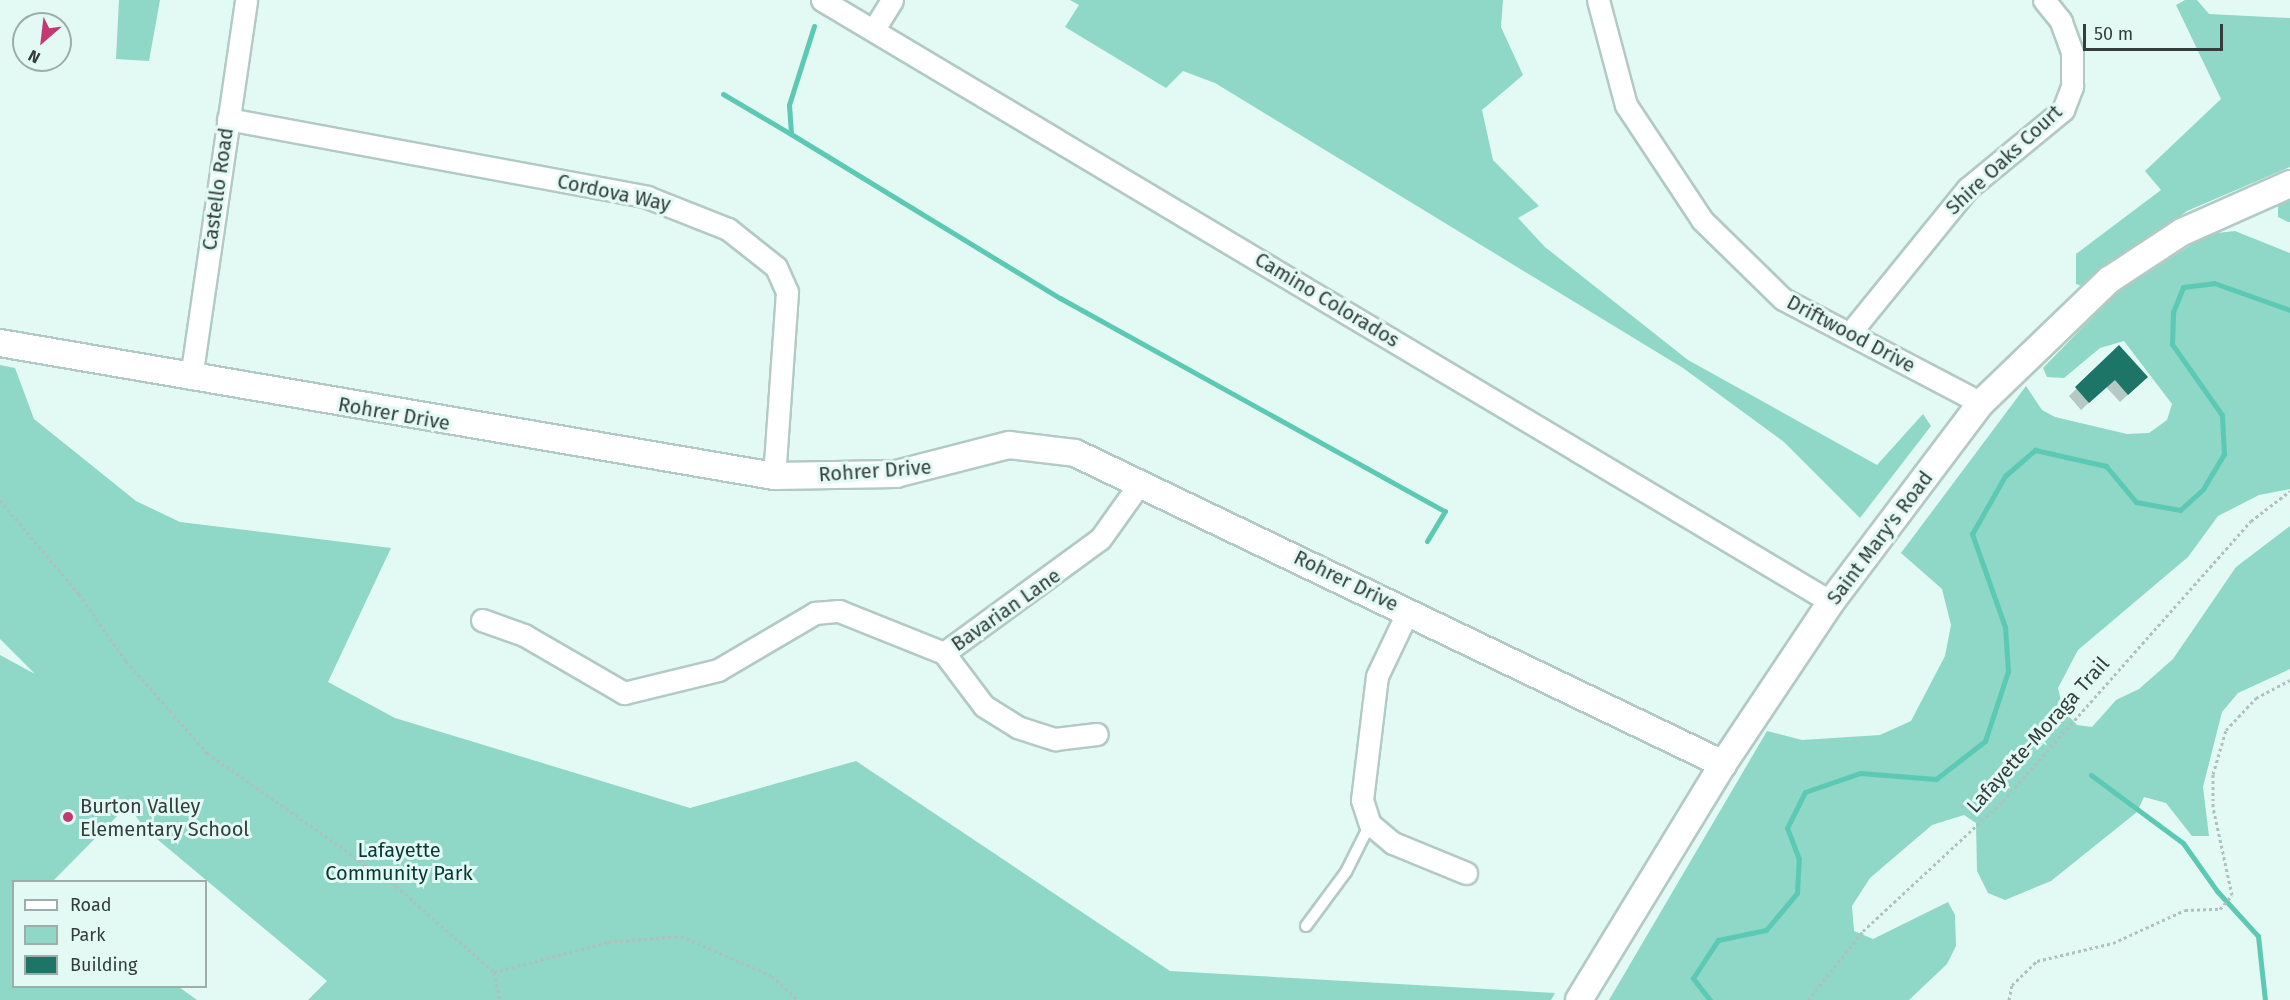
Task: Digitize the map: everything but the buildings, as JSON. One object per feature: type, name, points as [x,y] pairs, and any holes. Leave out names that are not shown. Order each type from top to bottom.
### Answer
[{"type":"street","name":"Castello Road","points":[[191,378],[246,0]]},
{"type":"street","name":"Camino Colorados","points":[[822,0],[1831,602]]},
{"type":"street","points":[[874,29],[892,0]]},
{"type":"street","name":"Driftwood Drive","points":[[1598,0],[1626,105],[1702,220],[1783,299],[1981,403]]},
{"type":"street","name":"Shire Oaks Court","points":[[1850,333],[1968,188],[2063,110],[2072,87],[2072,52],[2061,21],[2044,0]]},
{"type":"street","name":"Cordova Way","points":[[228,120],[647,197],[728,229],[776,267],[787,292],[774,476]]},
{"type":"street","name":"Saint Mary's Road","points":[[1579,1000],[1723,764],[1831,602],[1981,403],[2109,280],[2182,232],[2290,184]]},
{"type":"street","name":"Rohrer Drive","points":[[0,343],[191,378],[774,476],[896,474],[1009,445],[1040,445],[1076,453],[1723,764]]},
{"type":"street","name":"Bavarian Lane","points":[[482,620],[524,635],[624,693],[718,670],[815,613],[839,611],[944,653],[1100,539],[1140,483]]},
{"type":"street","points":[[1408,611],[1377,676],[1370,706],[1362,801],[1371,824],[1393,843],[1466,873]]},
{"type":"street","points":[[944,653],[984,706],[1017,727],[1055,739],[1097,734]]},
{"type":"lane","points":[[1306,926],[1346,872],[1371,824]]},
{"type":"path","name":"Lafayette-Moraga Trail","points":[[1808,1000],[1863,931],[2003,801],[2251,521],[2290,491]]},
{"type":"path","points":[[0,500],[79,594],[126,662],[207,753],[396,886],[494,972],[500,1000]]},
{"type":"path","points":[[2009,1000],[2012,985],[2037,961],[2113,943],[2185,910],[2220,909],[2232,895],[2213,807],[2213,774],[2226,730],[2256,698],[2290,680]]},
{"type":"path","points":[[494,972],[608,942],[681,936],[772,976],[798,1000]]},
{"type":"green space","points":[[119,0],[160,0],[149,61],[116,59]]},
{"type":"green space","points":[[1070,0],[1503,0],[1501,27],[1523,75],[1482,110],[1493,160],[1539,206],[1518,218],[1545,247],[1688,360],[1877,465],[1923,414],[1931,426],[1860,518],[1784,442],[1683,368],[1215,83],[1183,71],[1166,88],[1065,27],[1079,5]]},
{"type":"green space","points":[[2185,0],[2197,0],[2209,14],[2290,18],[2290,167],[2187,211],[2085,287],[2076,284],[2076,254],[2161,190],[2145,171],[2221,99],[2176,5]]},
{"type":"green space","points":[[2290,197],[2290,222],[2288,222],[2278,217],[2278,205]]},
{"type":"green space","points":[[2235,231],[2290,253],[2290,489],[2259,495],[2218,516],[2188,557],[2078,650],[2058,688],[2063,710],[2077,725],[2092,727],[2116,700],[2139,689],[2173,659],[2236,567],[2290,526],[2290,669],[2238,693],[2222,712],[2203,787],[2209,836],[2192,836],[2166,803],[2144,797],[2137,812],[2051,881],[2005,900],[1988,893],[1977,871],[1976,823],[1964,815],[1932,825],[1870,878],[1852,906],[1854,931],[1873,939],[1948,902],[1955,915],[1956,946],[1947,964],[1909,1000],[1609,1000],[1767,731],[1802,740],[1880,735],[1911,721],[1945,656],[1951,625],[1942,589],[1901,553],[2026,386],[2042,410],[2055,417],[2127,434],[2149,433],[2167,420],[2172,404],[2124,341],[2100,348],[2064,378],[2047,377],[2043,368],[2115,294],[2208,234]]},
{"type":"green space","name":"Lafayette Community Park","points":[[0,365],[15,368],[34,419],[136,501],[180,522],[391,548],[328,682],[395,718],[690,808],[856,761],[1170,971],[1555,993],[1551,1000],[308,1000],[327,981],[145,829],[128,805],[54,880],[12,880],[12,988],[180,988],[197,1000],[0,1000],[0,655],[35,674],[0,639]]},
{"type":"waterway","points":[[814,26],[789,105],[791,134],[1060,298],[1445,511],[1427,541]]},
{"type":"waterway","points":[[723,94],[791,134]]},
{"type":"waterway","points":[[1710,1000],[1693,978],[1718,940],[1766,930],[1797,893],[1799,859],[1787,828],[1805,792],[1860,773],[1936,779],[1985,741],[2008,671],[2005,627],[1972,534],[2005,476],[2035,450],[2106,466],[2136,502],[2180,510],[2203,489],[2224,454],[2222,415],[2172,344],[2173,312],[2183,287],[2214,283],[2290,310]]},
{"type":"waterway","points":[[2091,775],[2183,843],[2217,891],[2258,936],[2265,1000]]},
{"type":"place","name":"Burton Valley Elementary School","points":[[68,817]]}]
